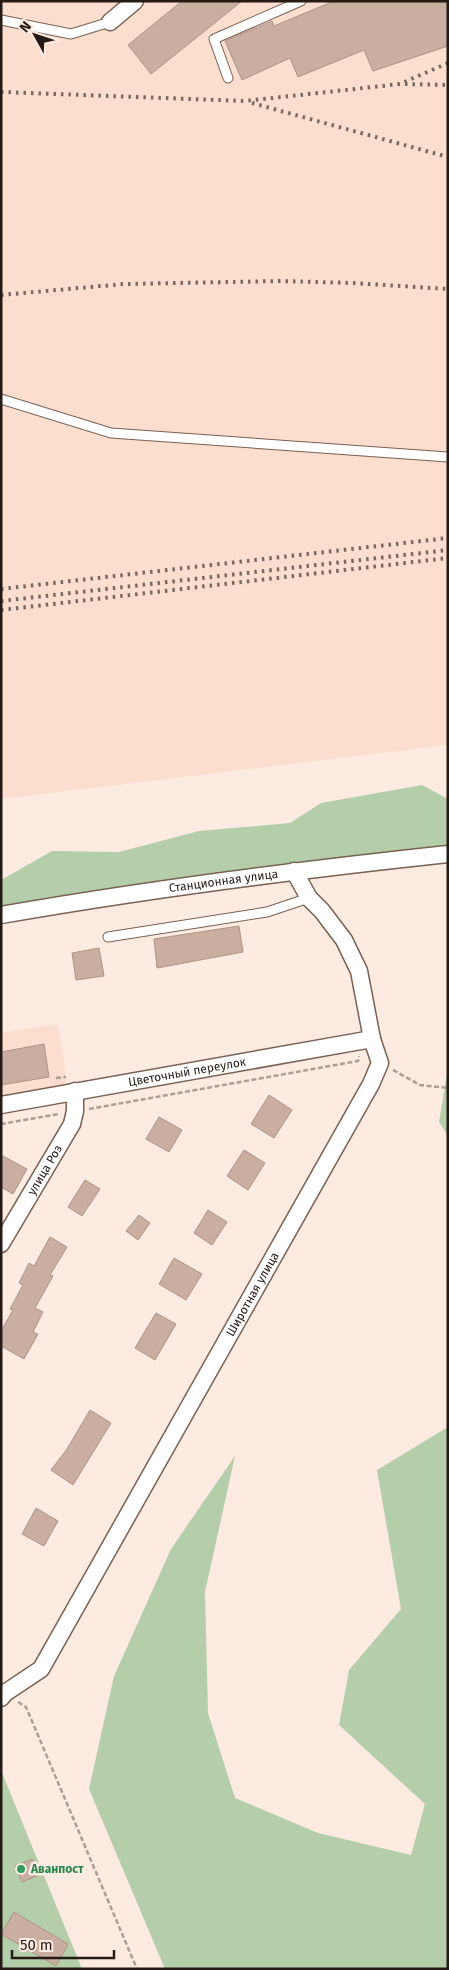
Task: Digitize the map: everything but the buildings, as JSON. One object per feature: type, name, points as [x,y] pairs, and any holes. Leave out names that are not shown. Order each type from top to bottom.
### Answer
[{"type":"street","points":[[110,22],[129,3]]},
{"type":"street","name":"Станционная улица","points":[[1,915],[147,890],[448,854]]},
{"type":"street","points":[[294,871],[309,898],[322,911],[344,940],[359,971],[372,1039],[380,1063]]},
{"type":"street","name":"Цветочный переулок","points":[[1,1105],[372,1039]]},
{"type":"street","name":"Широтная улица","points":[[3,1692],[41,1669],[371,1084],[380,1063]]},
{"type":"street","name":"улица Роз","points":[[1,1244],[72,1124],[75,1111],[75,1091]]},
{"type":"lane","points":[[228,78],[214,39],[301,1]]},
{"type":"lane","points":[[1,20],[71,34],[110,22]]},
{"type":"lane","points":[[1,399],[111,433],[448,456]]},
{"type":"lane","points":[[108,937],[267,912],[309,898]]},
{"type":"path","points":[[380,1063],[420,1085],[448,1088]]},
{"type":"path","points":[[3,1692],[26,1707],[137,1969]]},
{"type":"shaded area","points":[[1,1],[448,1],[448,745],[1,799]]},
{"type":"shaded area","points":[[57,1024],[65,1066],[66,1084],[1,1095],[1,1033]]},
{"type":"green space","points":[[422,785],[448,799],[448,855],[1,908],[1,880],[52,851],[119,852],[199,831],[290,823],[321,803]]},
{"type":"green space","points":[[448,1068],[448,1136],[439,1122]]},
{"type":"green space","points":[[448,1427],[448,1969],[165,1969],[89,1789],[114,1676],[171,1549],[235,1456],[205,1592],[208,1713],[235,1798],[318,1833],[411,1855],[425,1804],[339,1725],[349,1670],[401,1609],[377,1470]]},
{"type":"green space","name":"Аванпост","points":[[1,1770],[82,1969],[1,1969]]},
{"type":"railway","points":[[1,92],[245,101],[400,84],[448,63]]},
{"type":"railway","points":[[405,84],[448,85]]},
{"type":"railway","points":[[252,103],[448,157]]},
{"type":"railway","points":[[1,295],[124,284],[281,281],[448,289]]},
{"type":"railway","points":[[1,589],[448,538]]},
{"type":"railway","points":[[1,601],[448,550]]},
{"type":"railway","points":[[1,610],[448,558]]},
{"type":"place","name":"Аванпост","points":[[21,1869]]}]
